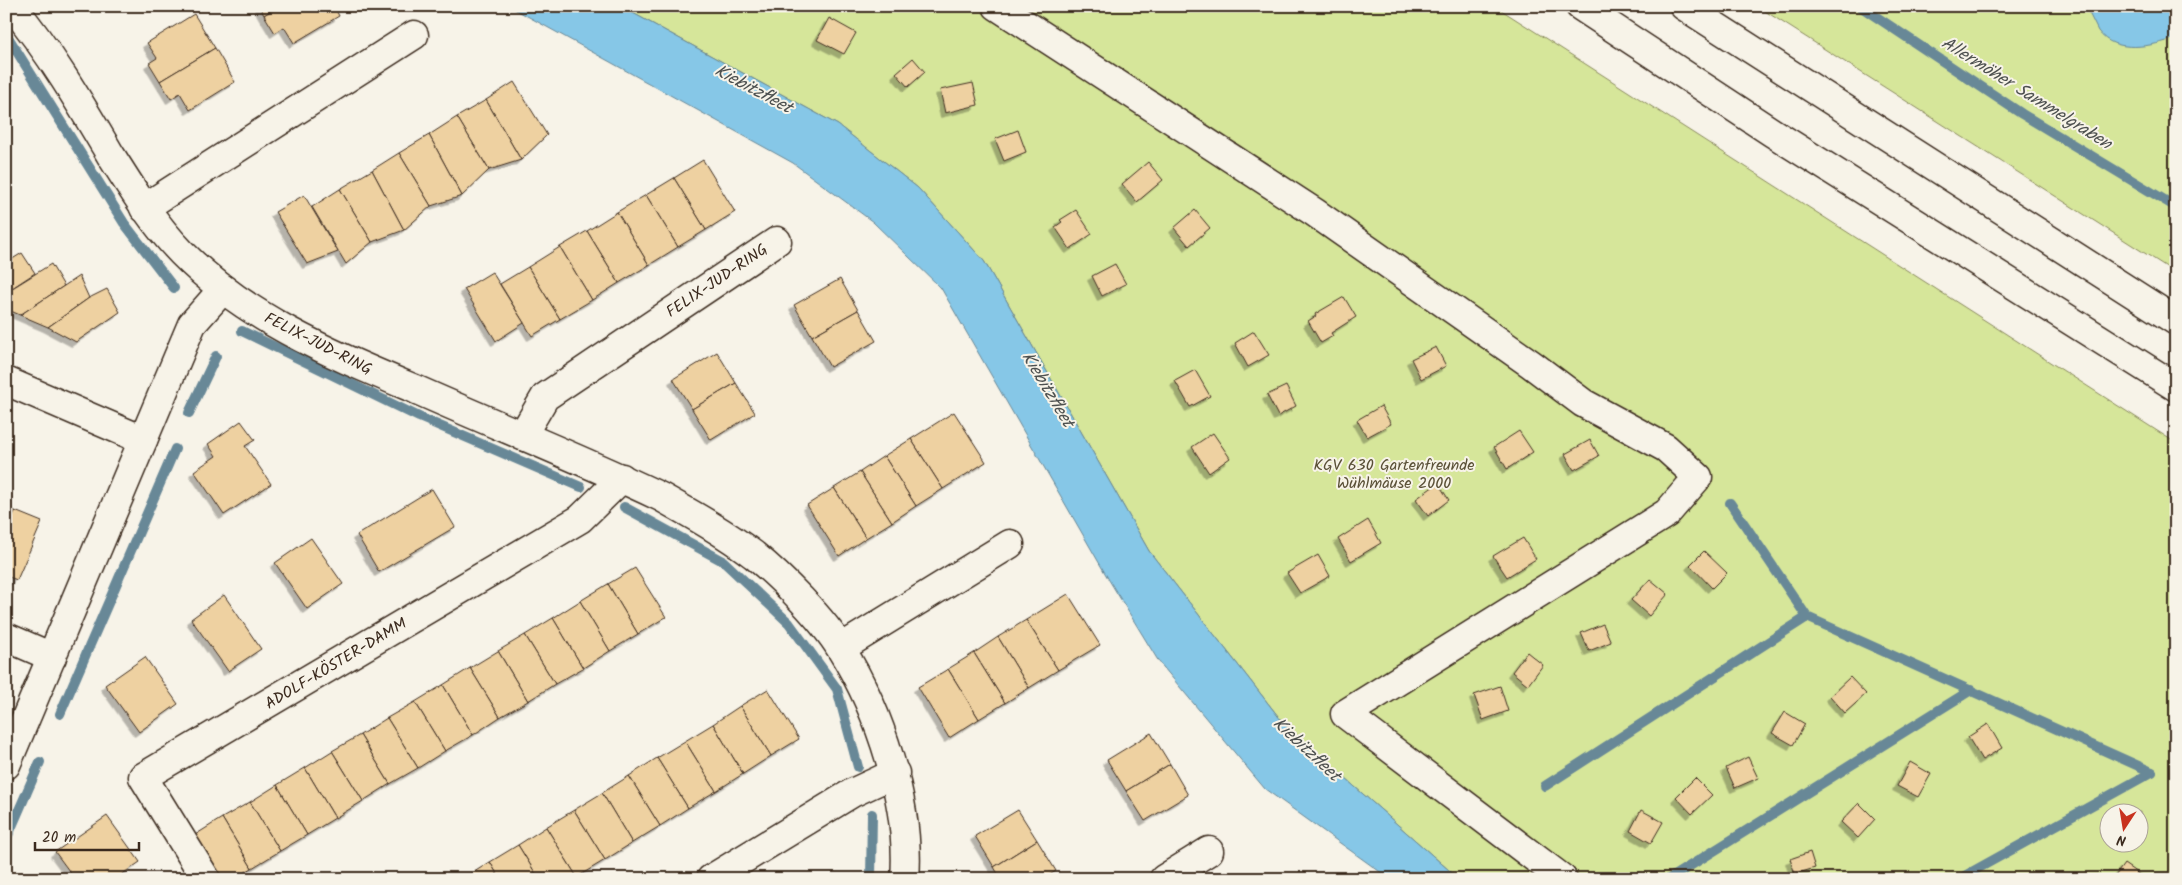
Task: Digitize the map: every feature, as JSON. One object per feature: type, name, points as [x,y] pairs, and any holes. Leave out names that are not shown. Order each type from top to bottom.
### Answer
[{"type":"main road","name":"FELIX-JUD-RING","points":[[12,6],[66,82],[144,208],[182,252],[223,289],[273,324],[331,353],[622,478],[661,497],[704,521],[754,556],[800,599],[841,648],[872,712],[895,773],[902,814],[906,879]]},
{"type":"main road","points":[[998,6],[1314,212],[1531,364],[1583,403],[1666,448],[1698,477],[1667,513],[1345,714],[1563,879]]},
{"type":"main road","points":[[1580,6],[1773,133],[2176,387]]},
{"type":"main road","points":[[1684,6],[2176,321]]},
{"type":"main road","points":[[144,208],[414,35]]},
{"type":"main road","name":"FELIX-JUD-RING","points":[[522,436],[544,398],[777,241]]},
{"type":"main road","points":[[6,765],[192,324],[223,289]]},
{"type":"main road","points":[[6,381],[143,440]]},
{"type":"main road","name":"ADOLF-KÖSTER-DAMM","points":[[206,879],[144,777],[580,519],[622,478]]},
{"type":"main road","points":[[841,648],[1010,544]]},
{"type":"main road","points":[[6,637],[52,657]]},
{"type":"main road","points":[[711,879],[852,793],[895,773]]},
{"type":"main road","points":[[1164,879],[1209,851]]},
{"type":"green space","name":"KGV 630 Gartenfreunde Wühlmäuse 2000","points":[[620,6],[1495,6],[2176,443],[2176,879],[1459,879],[1285,725],[1149,551],[984,261],[918,188],[838,125]]},
{"type":"green space","points":[[1757,6],[2176,6],[2176,273]]},
{"type":"water","name":"Kiebitzfleet","points":[[509,6],[620,6],[838,125],[918,188],[984,261],[1149,551],[1285,725],[1459,879],[1390,879],[1265,789],[1159,662],[1109,580],[941,288],[873,222],[793,163]]},
{"type":"water","points":[[2088,6],[2176,6],[2176,38],[2146,46],[2124,46],[2114,43],[2105,39],[2098,31],[2087,9]]},
{"type":"building","points":[[259,6],[279,6],[264,15]]},
{"type":"building","points":[[279,6],[334,6],[339,16],[294,43],[284,27],[275,33],[264,15]]},
{"type":"building","points":[[194,14],[215,48],[160,81],[149,63],[157,58],[147,43]]},
{"type":"building","points":[[829,18],[856,33],[844,54],[817,40]]},
{"type":"building","points":[[215,48],[235,82],[190,110],[180,93],[171,99],[160,81]]},
{"type":"building","points":[[913,58],[925,72],[908,87],[896,73]]},
{"type":"building","points":[[514,82],[547,135],[521,160],[486,100]]},
{"type":"building","points":[[973,83],[978,105],[945,113],[940,90]]},
{"type":"building","points":[[486,100],[521,160],[489,170],[457,117]]},
{"type":"building","points":[[457,117],[489,170],[462,196],[429,135]]},
{"type":"building","points":[[1018,130],[1026,152],[1004,161],[995,139]]},
{"type":"building","points":[[429,135],[462,196],[431,206],[399,153]]},
{"type":"building","points":[[399,153],[431,206],[404,230],[372,170]]},
{"type":"building","points":[[703,160],[735,212],[706,230],[674,178]]},
{"type":"building","points":[[1148,162],[1163,180],[1137,202],[1122,184]]},
{"type":"building","points":[[372,170],[404,230],[372,242],[340,189]]},
{"type":"building","points":[[674,178],[706,230],[678,247],[646,195]]},
{"type":"building","points":[[340,189],[372,242],[346,264],[312,207]]},
{"type":"building","points":[[304,195],[338,252],[307,264],[275,212]]},
{"type":"building","points":[[646,195],[678,247],[649,265],[617,212]]},
{"type":"building","points":[[1076,210],[1092,234],[1070,249],[1055,227],[1062,222],[1060,220]]},
{"type":"building","points":[[1195,210],[1210,228],[1189,246],[1174,228]]},
{"type":"building","points":[[617,212],[649,265],[619,283],[587,231]]},
{"type":"building","points":[[587,231],[619,283],[592,300],[560,247]]},
{"type":"building","points":[[560,247],[592,300],[560,319],[528,267]]},
{"type":"building","points":[[22,253],[35,273],[6,292],[6,263]]},
{"type":"building","points":[[51,264],[64,286],[20,315],[6,309],[6,292]]},
{"type":"building","points":[[1115,264],[1126,284],[1102,296],[1092,276]]},
{"type":"building","points":[[528,267],[560,319],[532,336],[500,284]]},
{"type":"building","points":[[492,272],[524,323],[496,341],[464,289]]},
{"type":"building","points":[[79,276],[89,298],[48,327],[20,315]]},
{"type":"building","points":[[840,279],[858,310],[812,336],[794,305]]},
{"type":"building","points":[[107,289],[120,312],[76,342],[48,327],[89,298]]},
{"type":"building","points":[[1344,297],[1356,317],[1331,333],[1333,336],[1321,343],[1308,321],[1316,316],[1315,314]]},
{"type":"building","points":[[858,310],[876,341],[830,367],[812,336]]},
{"type":"building","points":[[1254,331],[1269,355],[1248,367],[1235,343]]},
{"type":"building","points":[[1436,347],[1446,366],[1421,379],[1411,359]]},
{"type":"building","points":[[717,352],[736,383],[692,409],[673,379]]},
{"type":"building","points":[[1195,370],[1210,396],[1190,407],[1175,381]]},
{"type":"building","points":[[736,383],[755,413],[711,440],[692,409]]},
{"type":"building","points":[[1286,386],[1296,406],[1278,416],[1267,395]]},
{"type":"building","points":[[1381,406],[1391,424],[1367,437],[1357,420]]},
{"type":"building","points":[[954,412],[986,462],[943,489],[911,439]]},
{"type":"building","points":[[241,421],[255,440],[245,446],[271,484],[224,515],[194,471],[216,456],[208,444]]},
{"type":"building","points":[[1519,431],[1533,452],[1507,469],[1494,447]]},
{"type":"building","points":[[1213,433],[1230,458],[1209,473],[1192,447]]},
{"type":"building","points":[[911,439],[943,489],[916,506],[884,456]]},
{"type":"building","points":[[1590,440],[1599,456],[1574,470],[1565,454]]},
{"type":"building","points":[[884,456],[916,506],[892,522],[860,472]]},
{"type":"building","points":[[860,472],[892,522],[866,538],[834,488]]},
{"type":"building","points":[[1438,483],[1449,500],[1428,516],[1416,499]]},
{"type":"building","points":[[834,488],[866,538],[839,556],[807,505]]},
{"type":"building","points":[[432,489],[455,527],[379,572],[357,535]]},
{"type":"building","points":[[6,507],[15,511],[6,532]]},
{"type":"building","points":[[15,511],[42,522],[17,580],[6,576],[6,532]]},
{"type":"building","points":[[1368,520],[1381,543],[1351,561],[1338,539]]},
{"type":"building","points":[[311,538],[343,584],[307,609],[275,563]]},
{"type":"building","points":[[1523,538],[1536,559],[1507,577],[1493,556]]},
{"type":"building","points":[[1704,551],[1727,573],[1712,588],[1690,565]]},
{"type":"building","points":[[1318,555],[1330,576],[1300,593],[1287,573]]},
{"type":"building","points":[[635,568],[666,617],[638,634],[608,584]]},
{"type":"building","points":[[1650,579],[1668,594],[1649,616],[1631,600]]},
{"type":"building","points":[[608,584],[638,634],[610,651],[580,601]]},
{"type":"building","points":[[1068,594],[1100,645],[1058,670],[1026,620]]},
{"type":"building","points":[[224,595],[261,649],[228,671],[191,619]]},
{"type":"building","points":[[580,601],[610,651],[583,668],[553,618]]},
{"type":"building","points":[[553,618],[583,668],[555,684],[525,635]]},
{"type":"building","points":[[1026,620],[1058,670],[1029,688],[998,637]]},
{"type":"building","points":[[1603,624],[1611,642],[1589,651],[1581,633]]},
{"type":"building","points":[[525,635],[555,684],[528,701],[498,651]]},
{"type":"building","points":[[998,637],[1029,688],[1005,703],[974,653]]},
{"type":"building","points":[[498,651],[528,701],[500,717],[470,668]]},
{"type":"building","points":[[1527,652],[1543,665],[1528,685],[1512,672]]},
{"type":"building","points":[[974,653],[1005,703],[979,719],[948,669]]},
{"type":"building","points":[[145,657],[178,704],[139,732],[105,685]]},
{"type":"building","points":[[470,668],[500,717],[473,735],[443,685]]},
{"type":"building","points":[[948,669],[979,719],[949,738],[918,687]]},
{"type":"building","points":[[1850,677],[1866,694],[1845,713],[1830,696]]},
{"type":"building","points":[[443,685],[473,735],[445,751],[415,702]]},
{"type":"building","points":[[1500,686],[1508,711],[1483,720],[1474,695]]},
{"type":"building","points":[[768,689],[799,739],[771,756],[740,706]]},
{"type":"building","points":[[415,702],[445,751],[418,768],[387,718]]},
{"type":"building","points":[[740,706],[771,756],[743,774],[713,724]]},
{"type":"building","points":[[1785,712],[1805,724],[1793,745],[1772,733]]},
{"type":"building","points":[[387,718],[418,768],[390,784],[360,735]]},
{"type":"building","points":[[713,724],[743,774],[716,791],[685,741]]},
{"type":"building","points":[[1988,724],[2002,748],[1982,760],[1968,737]]},
{"type":"building","points":[[1151,733],[1170,764],[1126,791],[1107,760]]},
{"type":"building","points":[[360,735],[390,784],[363,801],[332,751]]},
{"type":"building","points":[[685,741],[716,791],[688,808],[657,758]]},
{"type":"building","points":[[332,751],[363,801],[335,818],[305,768]]},
{"type":"building","points":[[1748,757],[1758,778],[1735,788],[1726,768]]},
{"type":"building","points":[[657,758],[688,808],[660,826],[629,776]]},
{"type":"building","points":[[1910,762],[1931,774],[1918,797],[1897,786]]},
{"type":"building","points":[[1170,764],[1188,795],[1145,821],[1126,791]]},
{"type":"building","points":[[305,768],[335,818],[307,835],[277,785]]},
{"type":"building","points":[[629,776],[660,826],[632,843],[602,793]]},
{"type":"building","points":[[1695,778],[1712,795],[1692,814],[1676,797]]},
{"type":"building","points":[[277,785],[307,835],[280,851],[250,802]]},
{"type":"building","points":[[602,793],[632,843],[605,860],[574,810]]},
{"type":"building","points":[[250,802],[280,851],[252,868],[222,818]]},
{"type":"building","points":[[1859,803],[1875,819],[1858,838],[1841,822]]},
{"type":"building","points":[[574,810],[605,860],[577,877],[546,827]]},
{"type":"building","points":[[1018,810],[1037,840],[994,867],[975,836]]},
{"type":"building","points":[[1641,810],[1663,822],[1651,843],[1630,831]]},
{"type":"building","points":[[107,816],[140,862],[115,879],[75,879],[55,852]]},
{"type":"building","points":[[222,818],[252,868],[234,879],[221,879],[195,835]]},
{"type":"building","points":[[546,827],[577,877],[574,879],[539,879],[518,845]]},
{"type":"building","points":[[1037,840],[1056,871],[1043,879],[1001,879],[994,867]]},
{"type":"building","points":[[518,845],[539,879],[500,879],[490,862]]},
{"type":"building","points":[[1810,852],[1815,868],[1795,874],[1790,859]]},
{"type":"building","points":[[490,862],[500,879],[463,879]]},
{"type":"building","points":[[2124,864],[2143,877],[2141,879],[2113,879]]},
{"type":"waterway","name":"Allermöher Sammelgraben","points":[[1860,6],[2022,114],[2176,207]]},
{"type":"waterway","points":[[6,34],[124,223],[174,288]]},
{"type":"waterway","points":[[242,331],[419,417],[581,487]]},
{"type":"waterway","points":[[189,413],[216,356]]},
{"type":"waterway","points":[[60,714],[175,449]]},
{"type":"waterway","points":[[1730,503],[1807,617],[2152,772]]},
{"type":"waterway","points":[[624,507],[723,561],[789,623],[837,689],[858,767]]},
{"type":"waterway","points":[[1545,786],[1807,617]]},
{"type":"waterway","points":[[1669,879],[1971,690]]},
{"type":"waterway","points":[[6,840],[40,762]]},
{"type":"waterway","points":[[1959,879],[2152,772]]},
{"type":"waterway","points":[[871,879],[872,814]]}]
